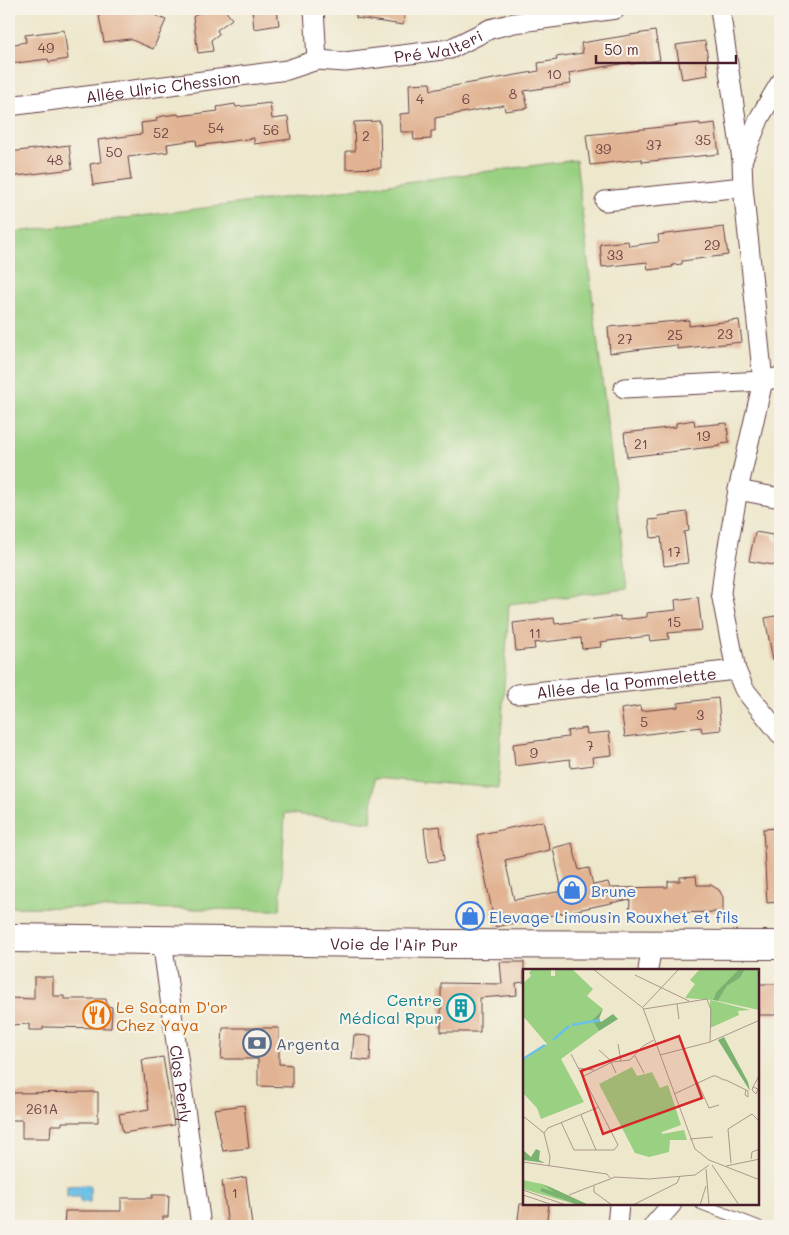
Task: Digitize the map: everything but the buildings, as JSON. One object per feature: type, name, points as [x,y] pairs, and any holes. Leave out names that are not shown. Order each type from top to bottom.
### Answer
[{"type":"main road","name":"Voie de l'Air Pur","points":[[9,938],[162,940],[650,957],[780,945]]},
{"type":"street","points":[[314,9],[316,60]]},
{"type":"street","name":"Pré Walteri","points":[[316,60],[345,62],[450,49],[490,29],[514,23],[616,9]]},
{"type":"street","name":"Allée de la Pommelette","points":[[720,9],[742,160],[743,187],[772,379],[738,490],[721,593],[736,670],[744,689],[780,734]]},
{"type":"street","name":"Allée Ulric Chession","points":[[9,106],[287,70],[316,60]]},
{"type":"street","name":"Allée de la Pommelette","points":[[742,160],[760,117],[780,83]]},
{"type":"street","points":[[605,201],[743,187]]},
{"type":"street","points":[[624,388],[772,379]]},
{"type":"street","points":[[738,490],[780,498]]},
{"type":"street","name":"Allée de la Pommelette","points":[[517,694],[736,670]]},
{"type":"street","name":"Clos Perly","points":[[162,940],[201,1226]]},
{"type":"street","points":[[617,1226],[619,1205]]},
{"type":"street","points":[[653,1226],[671,1205]]},
{"type":"lane","points":[[704,1205],[758,1226]]},
{"type":"green space","points":[[576,160],[627,589],[509,604],[498,788],[374,778],[371,822],[285,813],[280,910],[9,907],[9,233]]},
{"type":"water","points":[[90,1185],[90,1202],[80,1202],[80,1197],[67,1197],[67,1186]]},
{"type":"place","name":"Brune","points":[[572,890]]},
{"type":"place","name":"Elevage Limousin Rouxhet et fils","points":[[470,916]]},
{"type":"place","name":"Centre Médical Rpur","points":[[461,1008]]},
{"type":"place","name":"Le Sacam D'or Chez Yaya","points":[[97,1015]]},
{"type":"place","name":"Argenta","points":[[257,1043]]}]
